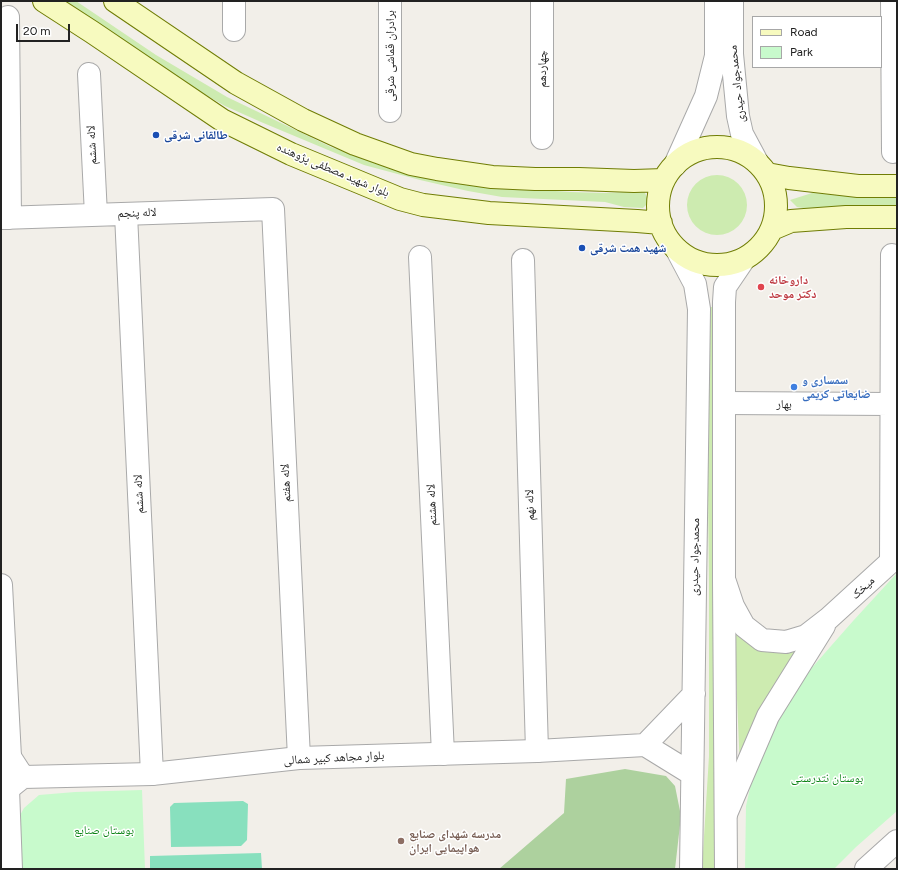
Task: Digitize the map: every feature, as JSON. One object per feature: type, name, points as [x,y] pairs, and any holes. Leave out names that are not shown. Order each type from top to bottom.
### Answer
[{"type":"main road","name":"بلوار شهید مصطفی پژوهنده","points":[[44,1],[222,120],[291,154],[400,199],[448,209],[489,213],[661,223]]},
{"type":"main road","points":[[115,1],[236,83],[303,120],[355,144],[411,164],[500,177],[535,179],[634,181],[669,173]]},
{"type":"main road","points":[[762,168],[773,187],[776,201],[775,215],[772,229],[765,241],[755,251],[744,259],[727,264],[709,265],[692,260],[677,250],[667,238],[661,223],[658,209],[659,194],[669,173],[690,154],[708,148],[726,148],[744,154],[762,168],[789,178],[858,186],[897,186]]},
{"type":"main road","points":[[772,229],[791,221],[846,217],[897,217]]},
{"type":"street","points":[[234,1],[234,30]]},
{"type":"street","name":"برادران قماشی شرقی","points":[[390,1],[390,112]]},
{"type":"street","name":"چهاردهم","points":[[542,1],[542,138]]},
{"type":"street","name":"محمدجواد حیدری","points":[[669,173],[708,90],[716,56],[716,1]]},
{"type":"street","name":"محمدجواد حیدری","points":[[732,1],[732,54],[738,116],[742,134],[762,168]]},
{"type":"street","points":[[892,1],[893,152]]},
{"type":"street","points":[[6,218],[8,17]]},
{"type":"street","name":"لاله ششم","points":[[89,74],[96,215]]},
{"type":"street","name":"لاله پنجم","points":[[6,218],[273,209]]},
{"type":"street","name":"لاله هفتم","points":[[273,209],[300,758]]},
{"type":"street","name":"لاله ششم","points":[[126,214],[152,774]]},
{"type":"street","name":"محمدجواد حیدری","points":[[677,250],[695,284],[699,309],[691,869]]},
{"type":"street","points":[[892,255],[891,404],[894,559]]},
{"type":"street","name":"لاله هشتم","points":[[420,257],[443,754]]},
{"type":"street","points":[[727,865],[724,581],[724,302],[725,287],[744,259]]},
{"type":"street","name":"لاله نهم","points":[[523,260],[537,751]]},
{"type":"street","name":"بهار","points":[[724,403],[891,404]]},
{"type":"street","name":"میخک","points":[[828,619],[894,559]]},
{"type":"street","points":[[724,581],[733,606],[744,626],[762,640],[786,642],[806,636],[828,619]]},
{"type":"street","points":[[1,585],[5,754],[11,785],[11,869]]},
{"type":"street","points":[[726,814],[768,716],[828,619]]},
{"type":"street","points":[[692,774],[645,745],[694,694]]},
{"type":"street","name":"بلوار مجاهد کبیر شمالی","points":[[11,785],[152,774],[300,758],[537,751],[645,745]]},
{"type":"street","points":[[866,869],[887,854]]},
{"type":"green space","points":[[58,1],[76,1],[156,55],[227,97],[331,147],[397,170],[503,187],[604,193],[644,191],[647,197],[647,204],[643,208],[624,207],[605,202],[502,197],[420,180],[364,165],[225,106],[152,64]]},
{"type":"green space","points":[[711,175],[723,175],[739,183],[745,193],[747,205],[745,217],[739,227],[723,235],[711,235],[695,227],[687,211],[687,199],[695,183]]},
{"type":"green space","points":[[812,193],[897,195],[897,210],[814,210],[797,207],[790,200]]},
{"type":"green space","points":[[706,307],[718,307],[718,869],[702,869],[709,756]]},
{"type":"green space","name":"بوستان نتدرستی","points":[[897,573],[897,811],[856,847],[834,869],[745,869],[746,806],[754,770],[772,727],[802,679]]},
{"type":"green space","points":[[734,628],[762,650],[790,652],[810,641],[740,769]]},
{"type":"green space","points":[[625,769],[666,776],[675,786],[681,816],[675,869],[499,869],[564,813],[566,779]]},
{"type":"green space","name":"بوستان صنایع","points":[[142,790],[145,869],[21,869],[18,819],[24,808],[39,795],[75,792]]},
{"type":"green space","points":[[243,801],[248,804],[247,840],[241,846],[171,847],[170,807],[174,803]]},
{"type":"green space","points":[[261,853],[262,869],[150,869],[150,856]]},
{"type":"place","name":"طالقانی شرقی","points":[[156,135]]},
{"type":"place","name":"شهید همت شرقی","points":[[582,248]]},
{"type":"place","name":"داروخانه دکتر موحد","points":[[761,287]]},
{"type":"place","name":"سمساری و ضایعاتی کریمی","points":[[794,387]]},
{"type":"place","name":"مدرسه شهدای صنایع هواپیمایی ایران","points":[[401,841]]}]
